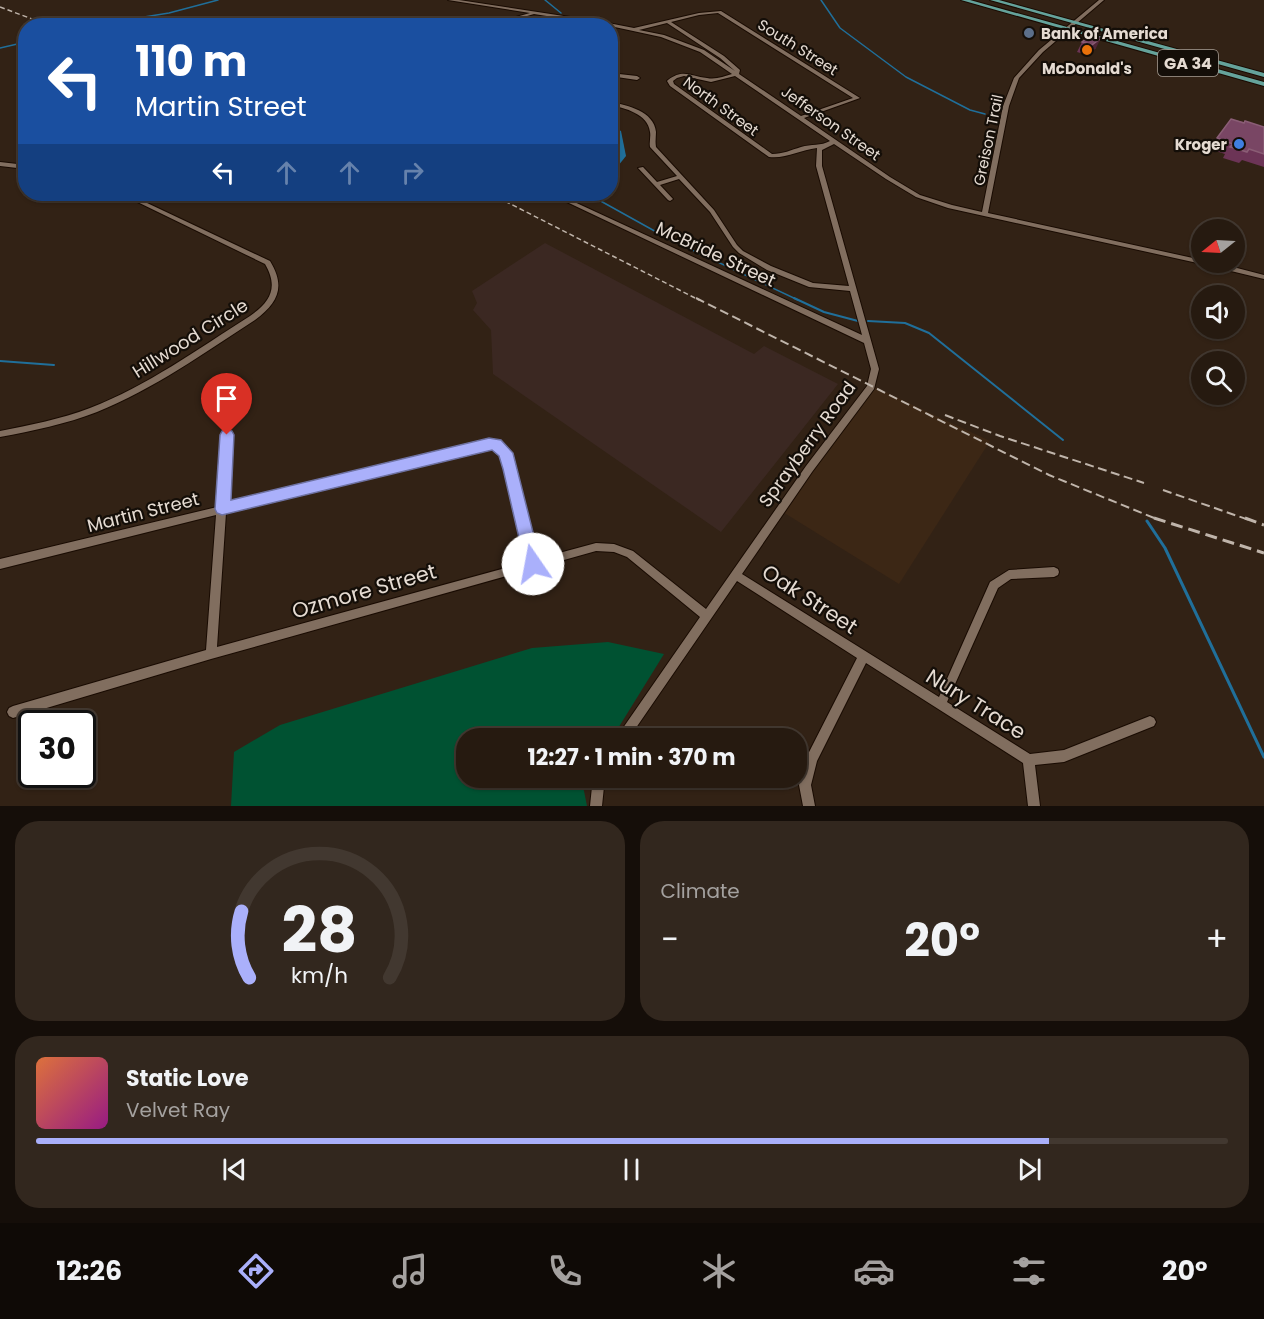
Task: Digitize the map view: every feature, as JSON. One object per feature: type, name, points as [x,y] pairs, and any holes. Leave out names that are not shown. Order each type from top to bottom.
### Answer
[{"type":"main road","name":"GA 34","points":[[964,0],[1264,84]]},
{"type":"main road","points":[[974,0],[1059,22],[1075,23]]},
{"type":"main road","name":"GA 34","points":[[993,0],[1264,75]]},
{"type":"main road","points":[[1067,29],[1085,29],[1144,46],[1203,58]]},
{"type":"street","name":"Jefferson Street","points":[[450,0],[570,18]]},
{"type":"street","name":"Greison Trail","points":[[985,215],[1011,90],[1017,78],[1041,51],[1102,0]]},
{"type":"street","name":"South Street","points":[[634,30],[711,11],[719,12],[857,98],[800,118]]},
{"type":"street","points":[[514,18],[535,12]]},
{"type":"street","points":[[667,21],[722,57],[738,71],[736,74]]},
{"type":"street","name":"Jefferson Street","points":[[618,27],[690,45],[800,118],[829,144],[918,196],[950,207],[1191,260]]},
{"type":"street","name":"North Street","points":[[736,74],[709,80],[695,75],[686,75],[671,80],[672,86],[760,150],[777,157],[829,144]]},
{"type":"street","points":[[618,75],[637,78]]},
{"type":"street","points":[[618,105],[628,107],[645,117],[652,129],[653,147],[712,211],[741,252],[769,268],[813,285],[854,289]]},
{"type":"street","name":"Sprayberry Road","points":[[629,728],[809,469],[871,387],[875,369],[817,155],[819,149],[829,144]]},
{"type":"street","points":[[0,164],[18,166]]},
{"type":"street","points":[[641,168],[670,199]]},
{"type":"street","points":[[656,184],[681,177]]},
{"type":"street","name":"Hillwood Circle","points":[[0,434],[90,411],[127,395],[206,348],[261,311],[271,301],[276,287],[275,273],[268,263],[139,201]]},
{"type":"street","name":"McBride Street","points":[[568,201],[867,341]]},
{"type":"street","name":"Jefferson Street","points":[[1245,272],[1264,277]]},
{"type":"street","points":[[211,654],[227,435]]},
{"type":"street","name":"Martin Street","points":[[0,564],[468,448],[495,444],[506,453],[533,564]]},
{"type":"street","name":"Ozmore Street","points":[[13,712],[211,654],[596,547],[622,550],[707,616]]},
{"type":"street","points":[[941,705],[994,585],[1010,575],[1054,572]]},
{"type":"street","name":"Oak Street","points":[[735,574],[863,657]]},
{"type":"street","points":[[808,806],[805,785],[811,760],[863,657]]},
{"type":"street","name":"Nury Trace","points":[[863,657],[1029,760],[1034,806]]},
{"type":"street","points":[[1029,760],[1064,756],[1150,722]]},
{"type":"street","points":[[596,806],[598,788]]},
{"type":"shaded area","points":[[545,243],[754,354],[764,346],[838,384],[721,532],[493,374],[491,330],[473,310],[477,303],[472,291]]},
{"type":"shaded area","points":[[872,386],[990,441],[899,584],[778,509]]},
{"type":"green space","points":[[608,642],[664,654],[618,728],[456,728],[456,788],[583,788],[587,806],[231,806],[234,752],[280,725],[532,648]]},
{"type":"water","points":[[618,130],[621,131],[626,156],[618,166]]},
{"type":"building","points":[[1091,35],[1101,38],[1092,45],[1082,42]]},
{"type":"building","points":[[1231,119],[1264,127],[1264,154],[1249,149],[1247,152],[1230,147],[1233,144],[1217,138]]},
{"type":"waterway","points":[[138,18],[169,13],[218,0]]},
{"type":"waterway","points":[[545,0],[561,13]]},
{"type":"waterway","points":[[821,0],[840,28],[906,77],[970,110],[985,114]]},
{"type":"waterway","points":[[0,48],[18,44]]},
{"type":"waterway","points":[[601,201],[669,239],[798,300]]},
{"type":"waterway","points":[[794,298],[824,312],[858,321]]},
{"type":"waterway","points":[[868,321],[905,323],[929,333],[1063,440]]},
{"type":"waterway","points":[[0,361],[54,365]]},
{"type":"waterway","points":[[1147,521],[1165,548],[1264,757]]},
{"type":"railway","points":[[0,7],[30,18]]},
{"type":"railway","points":[[505,201],[699,300]]},
{"type":"railway","points":[[696,298],[1049,475],[1154,518]]},
{"type":"railway","points":[[945,415],[1000,436],[1144,483]]},
{"type":"railway","points":[[1163,490],[1249,520]]},
{"type":"railway","points":[[1154,518],[1264,553]]},
{"type":"railway","points":[[1154,518],[1159,520]]},
{"type":"railway","points":[[1245,518],[1264,525]]},
{"type":"place","name":"Bank of America","points":[[1029,33]]},
{"type":"place","name":"McDonald's","points":[[1087,50]]},
{"type":"place","name":"Kroger","points":[[1239,144]]},
{"type":"route","points":[[227,435],[222,509],[468,448],[495,444],[506,453],[533,564]]}]
